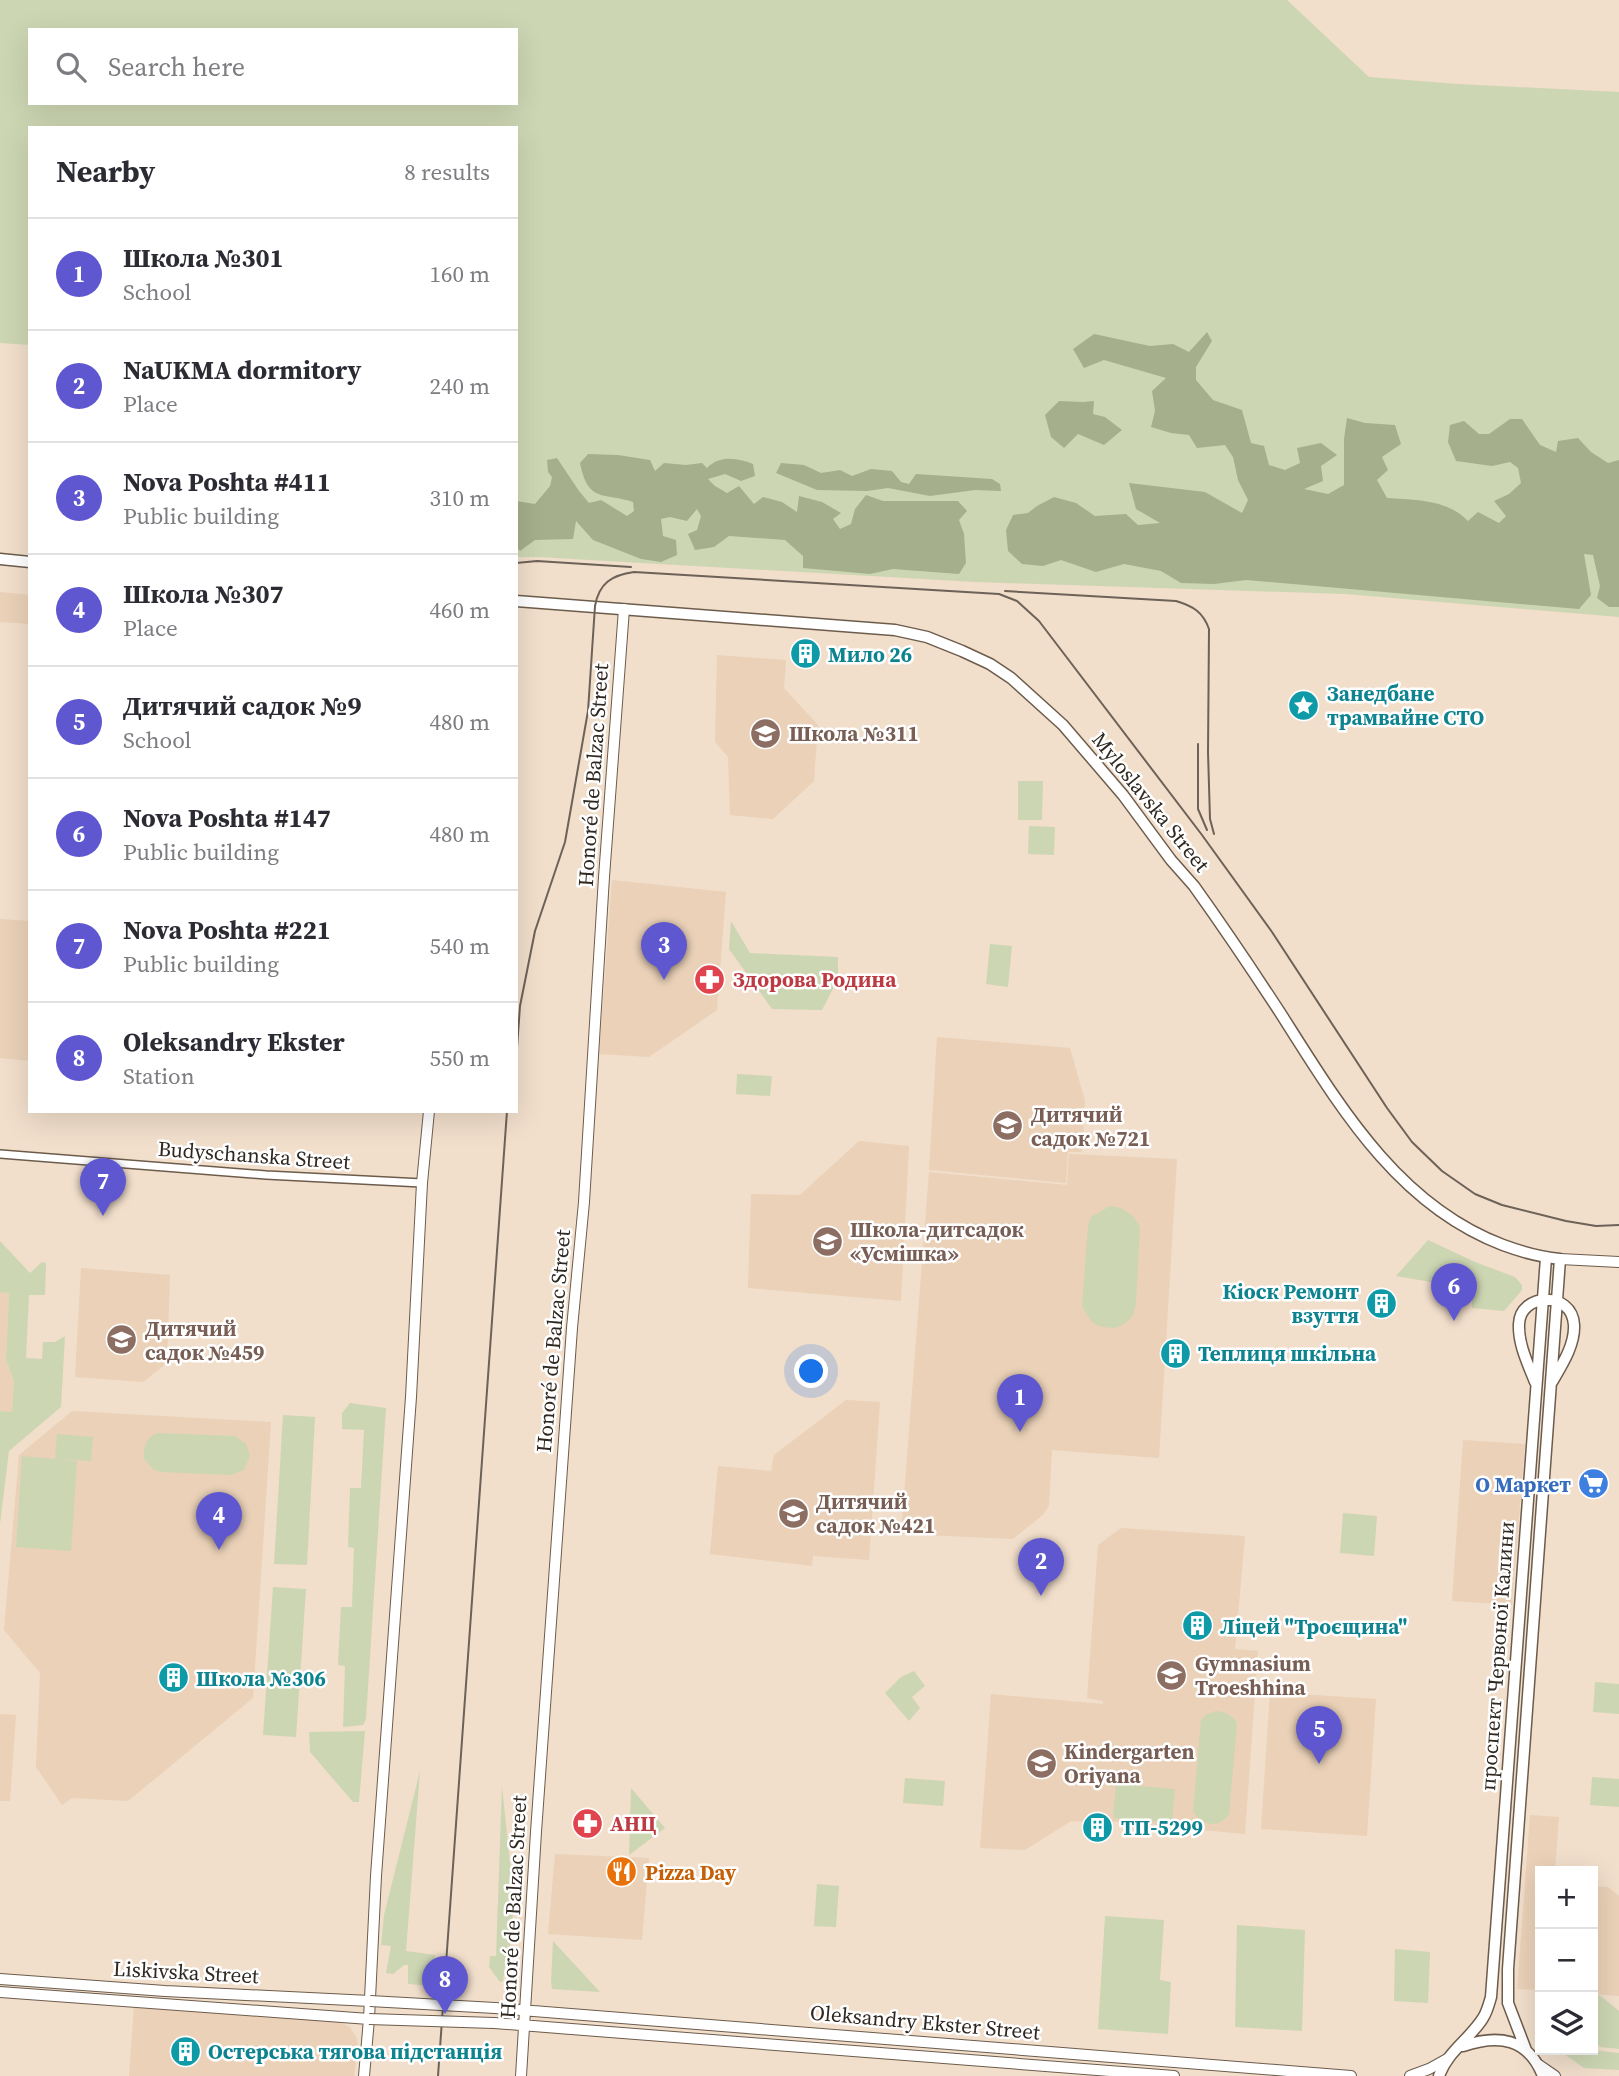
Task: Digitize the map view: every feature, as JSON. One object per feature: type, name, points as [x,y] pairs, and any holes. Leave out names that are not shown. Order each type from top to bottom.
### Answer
[{"type":"main road","points":[[0,559],[28,562]]},
{"type":"main road","name":"Myloslavska Street","points":[[518,601],[895,630],[927,637],[990,664],[1012,678],[1062,725],[1123,795],[1171,860],[1194,886],[1326,1085],[1380,1157],[1418,1195],[1446,1216],[1486,1238],[1532,1255],[1560,1259]]},
{"type":"main road","name":"проспект Червоної Калини","points":[[1439,2076],[1447,2059],[1484,2018],[1492,1990],[1546,1258]]},
{"type":"main road","name":"проспект Червоної Калини","points":[[1526,2050],[1508,2003],[1508,1969],[1560,1259]]},
{"type":"main road","points":[[1536,1385],[1524,1355],[1519,1325],[1524,1311],[1542,1299],[1556,1300],[1565,1306],[1574,1326],[1566,1357],[1550,1385]]},
{"type":"main road","points":[[1460,2046],[1484,2039],[1506,2040],[1526,2050],[1541,2071]]},
{"type":"street","name":"Honoré de Balzac Street","points":[[521,2076],[536,1832],[571,1342],[584,1202],[624,609]]},
{"type":"street","points":[[364,2076],[429,1113]]},
{"type":"street","name":"Budyschanska Street","points":[[0,1154],[422,1184]]},
{"type":"street","name":"Myloslavska Street","points":[[1560,1259],[1619,1262]]},
{"type":"street","name":"Liskivska Street","points":[[0,1979],[165,1991],[495,2008]]},
{"type":"street","name":"Liskivska Street","points":[[0,1992],[369,2019],[494,2023]]},
{"type":"street","name":"Oleksandry Ekster Street","points":[[495,2008],[1351,2076]]},
{"type":"street","name":"Oleksandry Ekster Street","points":[[494,2023],[1174,2076]]},
{"type":"street","points":[[1410,2076],[1447,2059]]},
{"type":"street","points":[[1541,2071],[1555,2076]]},
{"type":"shaded area","points":[[0,592],[28,595],[28,624],[0,622]]},
{"type":"shaded area","name":"Школа №311","points":[[717,655],[786,660],[784,688],[818,725],[814,781],[773,819],[730,815],[728,757],[715,742]]},
{"type":"shaded area","points":[[612,880],[726,892],[717,1010],[649,1057],[599,1054]]},
{"type":"shaded area","points":[[0,919],[28,921],[28,1061],[0,1058]]},
{"type":"shaded area","name":"Дитячий садок №721","points":[[937,1037],[1070,1048],[1085,1101],[1082,1152],[1068,1152],[1066,1183],[929,1170]]},
{"type":"shaded area","name":"Школа-дитсадок «Усмішка»","points":[[859,1141],[909,1146],[901,1301],[748,1288],[751,1194],[800,1195]]},
{"type":"shaded area","points":[[1069,1154],[1177,1159],[1159,1458],[1052,1450],[1049,1505],[1044,1514],[1013,1539],[901,1534],[929,1172],[1067,1185]]},
{"type":"shaded area","name":"Дитячий садок №459","points":[[81,1268],[170,1275],[167,1363],[143,1382],[75,1377]]},
{"type":"shaded area","points":[[0,1292],[9,1292],[6,1360],[14,1381],[12,1412],[0,1411]]},
{"type":"shaded area","name":"Дитячий садок №421","points":[[846,1400],[880,1402],[869,1560],[813,1556],[812,1566],[710,1554],[718,1466],[771,1471],[774,1455]]},
{"type":"shaded area","points":[[72,1411],[271,1422],[253,1698],[128,1801],[72,1798],[62,1805],[36,1767],[40,1673],[4,1630],[19,1455]]},
{"type":"shaded area","points":[[1463,1440],[1525,1444],[1512,1605],[1452,1601]]},
{"type":"shaded area","name":"Gymnasium Troeshhina","points":[[1121,1528],[1245,1536],[1235,1649],[1258,1651],[1245,1834],[1107,1821],[1091,1817],[1090,1822],[1071,1821],[1025,1850],[980,1848],[991,1694],[1103,1704],[1103,1701],[1087,1698],[1098,1545]]},
{"type":"shaded area","points":[[1270,1692],[1376,1699],[1367,1836],[1261,1829]]},
{"type":"shaded area","points":[[0,1714],[16,1715],[10,1801],[0,1801]]},
{"type":"shaded area","points":[[1530,1815],[1559,1817],[1555,1866],[1535,1866],[1535,1990],[1517,1989]]},
{"type":"shaded area","points":[[555,1854],[649,1858],[642,1940],[548,1934]]},
{"type":"shaded area","points":[[1598,1886],[1608,1887],[1619,1896],[1619,1996],[1598,1994]]},
{"type":"shaded area","points":[[134,2006],[338,2021],[350,2027],[357,2038],[354,2076],[129,2076]]},
{"type":"green space","points":[[0,0],[1287,0],[1369,77],[1619,92],[1619,617],[1345,594],[975,582],[518,557],[518,126],[28,126],[28,345],[0,343]]},
{"type":"green space","points":[[1207,332],[1212,341],[1196,367],[1196,380],[1213,400],[1242,410],[1251,443],[1264,446],[1269,465],[1285,470],[1300,463],[1297,448],[1321,443],[1337,455],[1321,466],[1323,481],[1304,489],[1328,494],[1344,485],[1347,418],[1365,423],[1395,425],[1401,444],[1382,457],[1388,470],[1377,480],[1387,498],[1419,500],[1441,505],[1468,521],[1478,512],[1499,523],[1506,516],[1494,501],[1509,494],[1521,483],[1518,468],[1510,462],[1492,466],[1456,461],[1448,442],[1450,425],[1464,421],[1479,434],[1489,434],[1510,419],[1522,419],[1540,445],[1556,452],[1558,441],[1578,438],[1591,452],[1608,463],[1619,460],[1619,607],[1609,607],[1597,598],[1600,586],[1593,555],[1584,554],[1591,595],[1579,609],[1246,580],[1214,584],[1181,583],[1161,571],[1124,564],[1096,572],[1061,560],[1043,566],[1022,564],[1008,551],[1006,530],[1013,515],[1028,513],[1054,497],[1076,503],[1095,516],[1126,514],[1138,525],[1160,523],[1136,509],[1129,483],[1205,492],[1242,513],[1248,500],[1238,480],[1233,457],[1225,445],[1197,448],[1189,435],[1151,427],[1155,411],[1152,391],[1166,378],[1104,360],[1084,368],[1073,349],[1094,334],[1150,346],[1173,344],[1189,352]]},
{"type":"green space","points":[[1059,401],[1094,401],[1093,414],[1105,417],[1122,430],[1104,445],[1078,434],[1064,448],[1051,437],[1045,415]]},
{"type":"green space","points":[[588,454],[650,460],[655,471],[664,463],[702,463],[707,468],[723,459],[747,462],[753,464],[755,476],[741,481],[725,474],[708,479],[727,493],[739,486],[754,504],[763,497],[782,502],[797,512],[799,496],[822,502],[841,513],[833,519],[840,529],[851,524],[855,509],[866,495],[883,501],[958,501],[967,511],[959,520],[964,534],[966,563],[959,574],[893,569],[870,574],[803,568],[803,556],[785,540],[729,536],[714,547],[695,550],[688,534],[697,530],[701,516],[697,509],[687,521],[670,517],[661,519],[663,536],[676,540],[677,555],[661,562],[641,559],[593,540],[576,521],[573,539],[535,540],[520,551],[518,501],[535,504],[550,486],[552,477],[548,472],[547,460],[557,458],[589,503],[601,500],[627,516],[634,511],[633,502],[598,494],[592,490],[583,476],[580,463]]},
{"type":"green space","points":[[781,463],[804,465],[821,473],[840,470],[852,476],[871,469],[892,471],[901,482],[909,484],[916,474],[992,479],[1000,484],[1001,491],[975,490],[930,496],[888,488],[867,491],[817,490],[776,473]]},
{"type":"green space","points":[[1018,781],[1043,781],[1042,820],[1018,820]]},
{"type":"green space","points":[[1029,826],[1055,827],[1054,855],[1028,854]]},
{"type":"green space","points":[[731,921],[750,953],[838,957],[838,979],[822,1010],[772,1009],[729,949]]},
{"type":"green space","points":[[990,944],[1012,946],[1008,987],[986,984]]},
{"type":"green space","points":[[737,1074],[772,1076],[770,1096],[736,1094]]},
{"type":"green space","points":[[1110,1206],[1121,1208],[1133,1216],[1140,1227],[1136,1303],[1133,1315],[1126,1323],[1115,1328],[1093,1323],[1082,1306],[1088,1226],[1091,1217]]},
{"type":"green space","points":[[1428,1240],[1515,1277],[1522,1285],[1522,1290],[1504,1311],[1472,1308],[1472,1289],[1396,1276]]},
{"type":"green space","points":[[0,1241],[30,1273],[42,1262],[46,1263],[45,1295],[29,1295],[26,1358],[42,1359],[43,1342],[55,1342],[65,1336],[61,1407],[9,1451],[0,1524],[0,1411],[12,1412],[14,1381],[6,1360],[9,1293],[0,1292]]},
{"type":"green space","points":[[350,1403],[386,1408],[366,1719],[363,1725],[343,1727],[345,1666],[338,1665],[341,1607],[352,1607],[354,1548],[348,1547],[350,1488],[361,1488],[364,1430],[342,1429],[342,1413]]},
{"type":"green space","points":[[283,1415],[315,1417],[307,1565],[274,1564]]},
{"type":"green space","points":[[158,1433],[235,1436],[246,1444],[250,1456],[244,1470],[232,1475],[161,1472],[154,1470],[144,1459],[146,1443]]},
{"type":"green space","points":[[57,1434],[93,1437],[91,1461],[58,1459],[77,1461],[71,1551],[16,1547],[22,1456],[55,1459]]},
{"type":"green space","points":[[1343,1513],[1377,1516],[1374,1556],[1340,1553]]},
{"type":"green space","points":[[273,1587],[306,1589],[296,1737],[263,1735]]},
{"type":"green space","points":[[914,1671],[925,1686],[912,1697],[920,1708],[909,1721],[885,1693],[901,1677]]},
{"type":"green space","points":[[1595,1682],[1619,1684],[1619,1714],[1593,1712]]},
{"type":"green space","points":[[1215,1711],[1228,1714],[1237,1723],[1229,1814],[1220,1822],[1211,1824],[1201,1820],[1193,1811],[1201,1720]]},
{"type":"green space","points":[[365,1731],[359,1802],[353,1802],[310,1752],[309,1732]]},
{"type":"green space","points":[[420,1771],[406,1951],[435,1955],[433,1986],[408,1984],[408,1965],[393,1974],[386,1973],[391,1946],[381,1945],[384,1915]]},
{"type":"green space","points":[[1592,1777],[1619,1779],[1619,1807],[1590,1805]]},
{"type":"green space","points":[[905,1778],[945,1781],[943,1806],[903,1803]]},
{"type":"green space","points":[[1116,1784],[1175,1789],[1172,1823],[1113,1818]]},
{"type":"green space","points":[[502,1786],[514,1901],[509,1962],[505,1965],[503,1981],[500,1982],[489,1967],[490,1956],[496,1956]]},
{"type":"green space","points":[[631,1788],[665,1828],[629,1855]]},
{"type":"green space","points":[[817,1884],[839,1886],[836,1927],[814,1926]]},
{"type":"green space","points":[[1105,1916],[1164,1920],[1160,1980],[1171,1982],[1168,2034],[1098,2029]]},
{"type":"green space","points":[[1237,1925],[1305,1930],[1302,2031],[1235,2027]]},
{"type":"green space","points":[[553,1941],[600,1992],[552,1989]]},
{"type":"green space","points":[[1395,1949],[1430,1952],[1428,2003],[1394,2001]]},
{"type":"green space","points":[[1598,1995],[1619,2011],[1619,2049],[1600,2047]]},
{"type":"green space","points":[[1598,2051],[1619,2053],[1619,2070],[1584,2068],[1565,2055],[1598,2055]]},
{"type":"tram line","points":[[518,563],[537,561],[631,567]]},
{"type":"tram line","points":[[518,1034],[520,1006],[535,931],[565,842],[588,711],[595,606],[603,586],[619,575],[634,572],[999,594],[1017,601],[1039,621],[1202,835],[1272,932],[1412,1142],[1442,1171],[1475,1194],[1502,1205],[1566,1221],[1596,1226],[1619,1225]]},
{"type":"tram line","points":[[1005,591],[1176,601],[1200,614],[1209,629],[1208,752],[1210,819],[1214,834]]},
{"type":"tram line","points":[[1198,744],[1198,809],[1207,830]]},
{"type":"tram line","points":[[438,2076],[507,1113]]},
{"type":"place","name":"Мило 26","points":[[805,654]]},
{"type":"place","name":"Занедбане трамвайне СТО","points":[[1304,705]]},
{"type":"place","name":"Школа №311","points":[[766,733]]},
{"type":"place","name":"Здорова Родина","points":[[710,979]]},
{"type":"place","name":"Nova Poshta #411","points":[[664,980]]},
{"type":"place","name":"Дитячий садок №721","points":[[1008,1126]]},
{"type":"place","name":"Nova Poshta #221","points":[[103,1216]]},
{"type":"place","name":"Школа-дитсадок «Усмішка»","points":[[827,1241]]},
{"type":"place","name":"Кіоск Ремонт взуття","points":[[1382,1303]]},
{"type":"place","name":"Nova Poshta #147","points":[[1454,1321]]},
{"type":"place","name":"Дитячий садок №459","points":[[122,1340]]},
{"type":"place","name":"Теплиця шкільна","points":[[1175,1353]]},
{"type":"place","name":"Школа №301","points":[[1020,1432]]},
{"type":"place","name":"О Маркет","points":[[1594,1484]]},
{"type":"place","name":"Дитячий садок №421","points":[[793,1513]]},
{"type":"place","name":"Школа №307","points":[[219,1550]]},
{"type":"place","name":"NaUKMA dormitory","points":[[1041,1596]]},
{"type":"place","name":"Ліцей \"Троєщина\"","points":[[1197,1626]]},
{"type":"place","name":"Gymnasium Troeshhina","points":[[1172,1675]]},
{"type":"place","name":"Школа №306","points":[[173,1678]]},
{"type":"place","name":"Kindergarten Oriyana","points":[[1041,1763]]},
{"type":"place","name":"Дитячий садок №9","points":[[1319,1764]]},
{"type":"place","name":"АНЦ","points":[[587,1823]]},
{"type":"place","name":"ТП-5299","points":[[1098,1827]]},
{"type":"place","name":"Pizza Day","points":[[622,1872]]},
{"type":"place","name":"Oleksandry Ekster","points":[[445,2014]]},
{"type":"place","name":"Остерська тягова пiдстанцiя","points":[[185,2051]]}]
